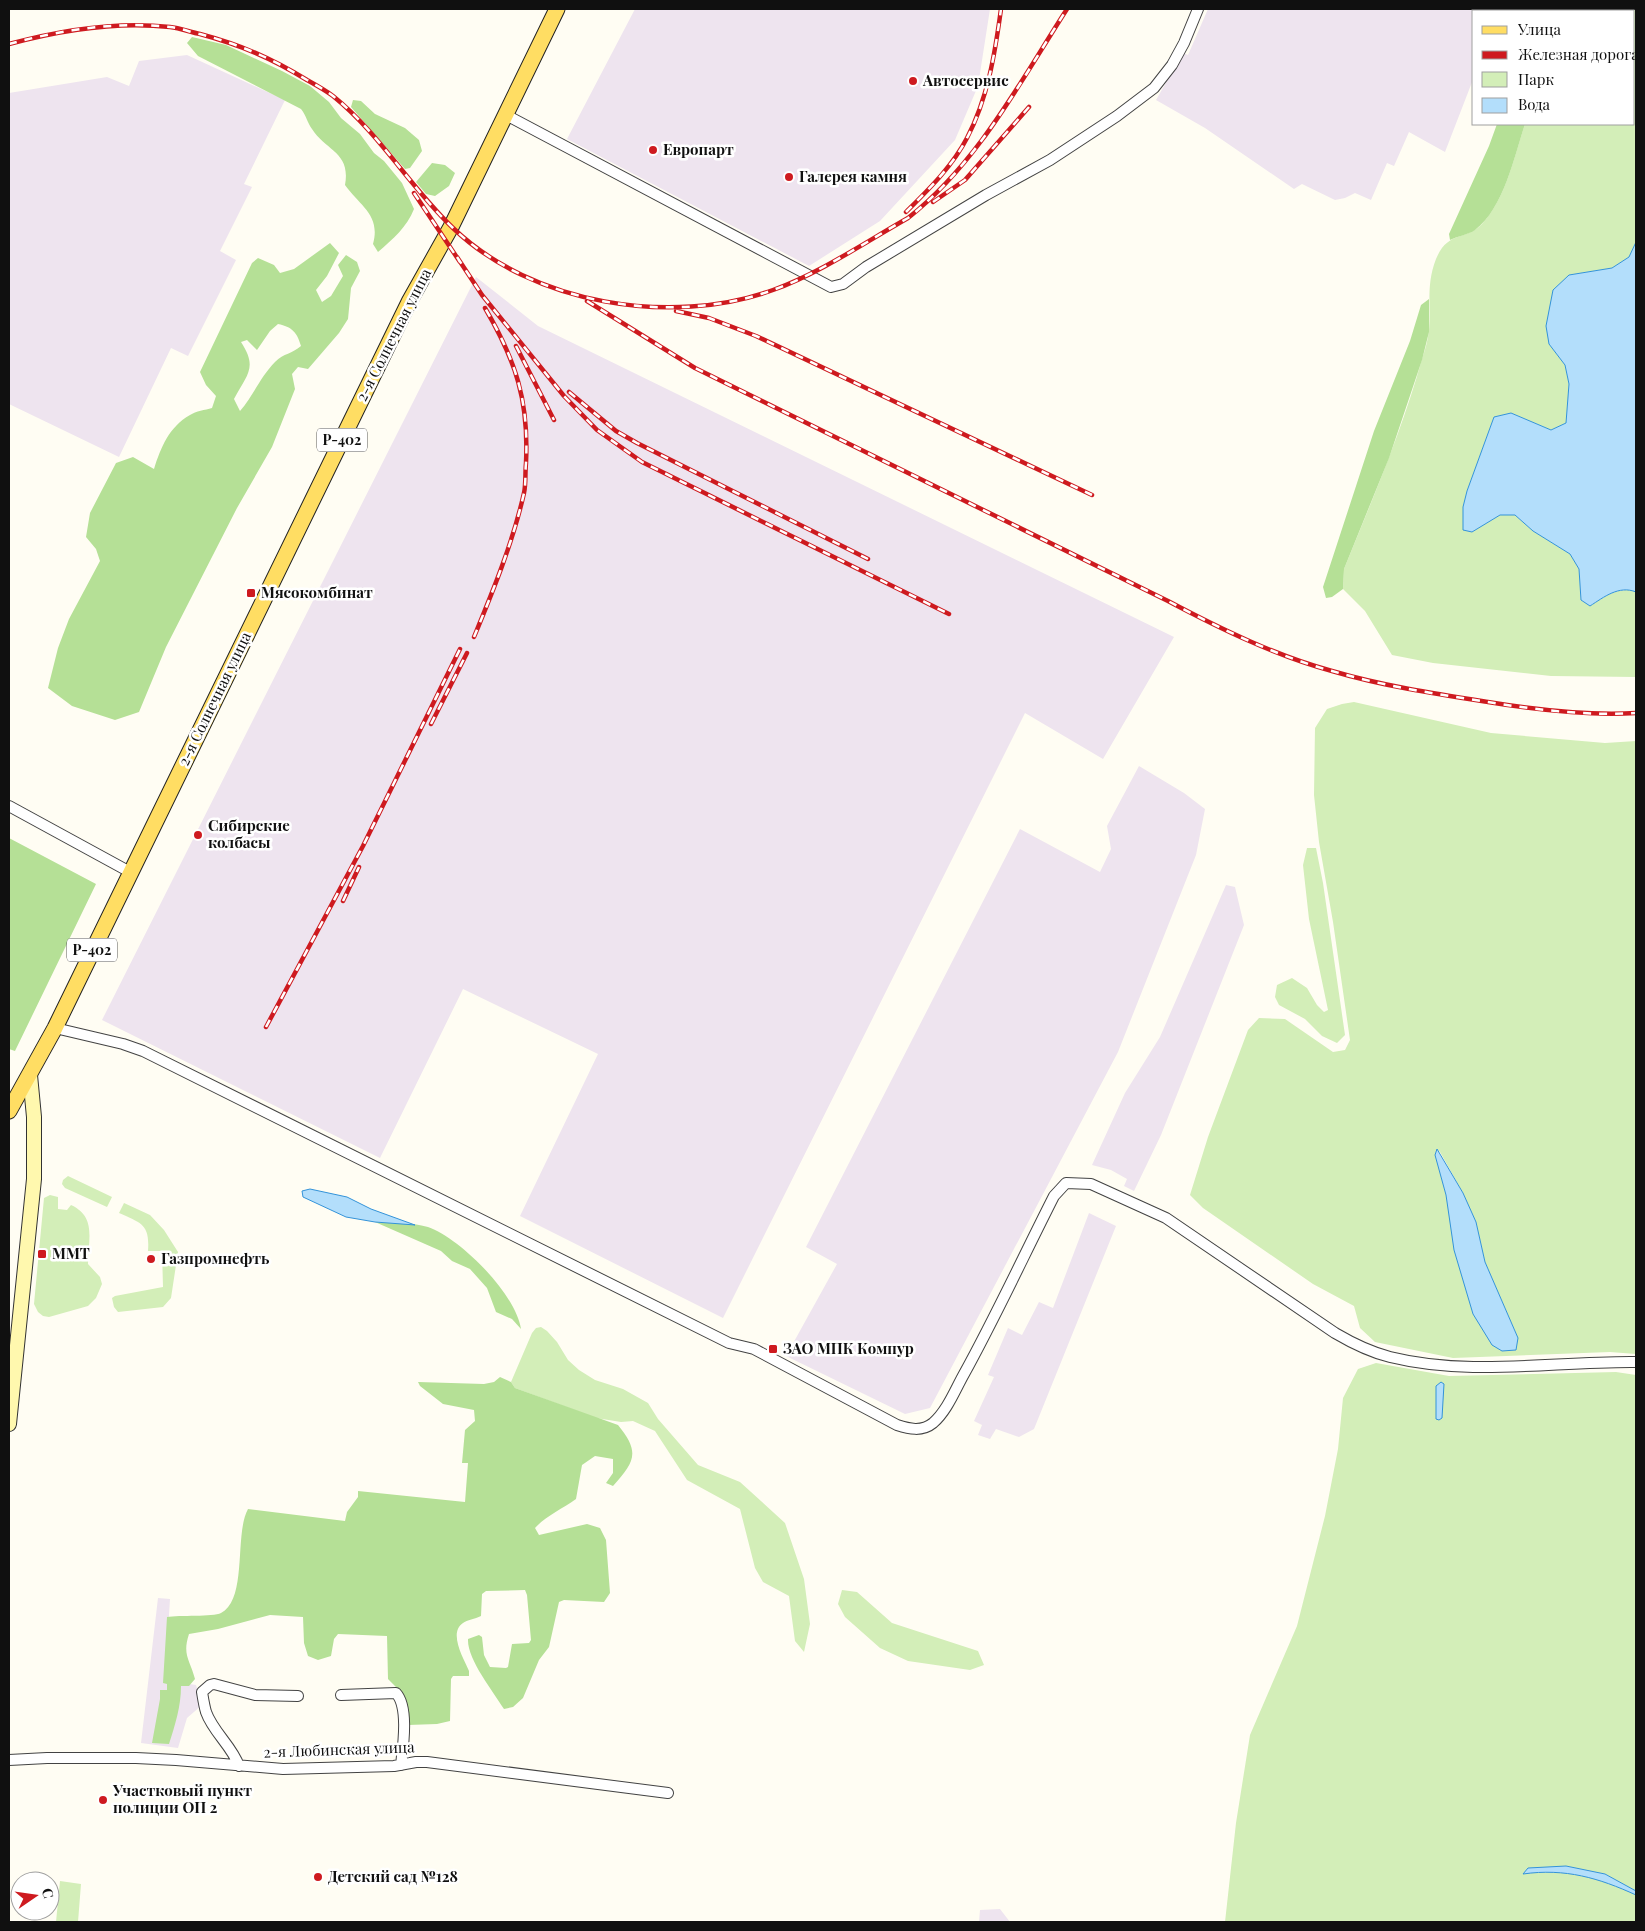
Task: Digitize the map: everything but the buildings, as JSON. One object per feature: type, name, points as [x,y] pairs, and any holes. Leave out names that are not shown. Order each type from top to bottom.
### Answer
[{"type":"main road","name":"2-я Солнечная улица","points":[[30,1075],[55,1028],[409,302],[451,227],[557,9]]},
{"type":"main road","name":"Р-402","points":[[9,1111],[30,1075]]},
{"type":"main road","points":[[9,1424],[34,1179],[34,1117],[30,1075]]},
{"type":"street","points":[[506,115],[831,287],[837,286],[986,195],[1050,160],[1147,94],[1154,88],[1176,58],[1198,9]]},
{"type":"street","points":[[9,806],[130,872]]},
{"type":"street","points":[[55,1028],[123,1044],[143,1051],[729,1343],[754,1349],[897,1425],[908,1429],[920,1429],[932,1424],[942,1414],[976,1352],[1054,1196],[1066,1183],[1091,1184],[1166,1218],[1334,1333],[1360,1347],[1389,1357],[1434,1365],[1474,1367],[1636,1362]]},
{"type":"street","points":[[239,1766],[232,1750],[208,1717],[202,1692],[214,1684],[255,1695],[298,1696]]},
{"type":"street","points":[[341,1695],[396,1693],[400,1698],[402,1706],[404,1729],[402,1765]]},
{"type":"street","name":"2-я Любинская улица","points":[[9,1760],[136,1758],[283,1769],[402,1765],[427,1762],[668,1793]]},
{"type":"shaded area","points":[[635,9],[990,9],[978,86],[955,140],[880,221],[809,266],[567,139]]},
{"type":"shaded area","points":[[1208,9],[1500,9],[1472,10],[1472,82],[1445,152],[1409,132],[1394,166],[1387,163],[1371,200],[1355,193],[1335,200],[1302,184],[1294,189],[1205,128],[1156,100],[1183,53],[1188,55]]},
{"type":"shaded area","points":[[187,55],[285,100],[244,184],[252,187],[220,251],[236,260],[188,356],[171,348],[119,457],[9,404],[9,93],[107,77],[129,86],[139,61]]},
{"type":"shaded area","points":[[476,277],[538,326],[1174,637],[1103,759],[1025,713],[723,1318],[520,1216],[598,1054],[463,989],[380,1158],[102,1020]]},
{"type":"shaded area","points":[[1139,766],[1184,793],[1205,809],[1196,855],[1118,1052],[930,1408],[905,1414],[786,1356],[837,1264],[806,1247],[1020,829],[1100,872],[1111,849],[1107,826]]},
{"type":"shaded area","points":[[1226,885],[1235,887],[1244,925],[1161,1135],[1134,1191],[1124,1186],[1127,1179],[1111,1170],[1092,1165],[1125,1093],[1160,1037]]},
{"type":"shaded area","points":[[1089,1213],[1116,1226],[1034,1429],[1019,1437],[996,1429],[990,1439],[978,1435],[982,1425],[974,1421],[994,1377],[988,1375],[1008,1328],[1022,1335],[1039,1302],[1053,1308]]},
{"type":"shaded area","points":[[158,1598],[170,1599],[165,1680],[196,1685],[202,1705],[187,1718],[178,1748],[141,1743]]},
{"type":"shaded area","points":[[1000,1909],[1010,1922],[979,1922],[980,1910]]},
{"type":"green space","points":[[1636,9],[1636,242],[1629,257],[1612,268],[1569,275],[1549,344],[1565,365],[1569,384],[1566,423],[1551,430],[1511,413],[1494,417],[1467,491],[1463,507],[1463,529],[1472,532],[1500,515],[1515,515],[1533,531],[1570,554],[1579,569],[1581,600],[1590,606],[1618,591],[1630,590],[1636,592],[1636,677],[1551,676],[1433,663],[1392,655],[1365,611],[1343,589],[1344,569],[1396,439],[1425,349],[1429,330],[1431,277],[1436,259],[1441,250],[1452,240],[1476,229],[1490,214],[1503,190],[1525,125],[1635,125],[1635,10],[1555,10]]},
{"type":"green space","points":[[192,37],[226,45],[310,86],[329,102],[341,118],[360,134],[374,153],[384,161],[402,183],[414,209],[403,227],[378,252],[373,244],[375,234],[372,218],[345,185],[346,174],[341,159],[310,126],[301,109],[198,56],[187,43]]},
{"type":"green space","points":[[353,100],[361,101],[375,114],[405,128],[419,140],[422,151],[410,168],[405,169],[351,107]]},
{"type":"green space","points":[[1497,125],[1525,125],[1507,181],[1494,209],[1475,230],[1450,240],[1449,234]]},
{"type":"green space","points":[[432,163],[445,165],[455,173],[449,186],[435,196],[426,194],[416,182]]},
{"type":"green space","points":[[330,243],[339,253],[327,276],[316,290],[322,302],[331,296],[343,276],[338,265],[346,255],[357,262],[360,271],[351,288],[348,319],[339,333],[308,369],[298,367],[292,374],[295,389],[272,447],[237,508],[166,647],[139,712],[115,720],[72,706],[48,688],[58,648],[69,619],[100,561],[96,549],[86,537],[90,513],[116,463],[133,457],[154,469],[163,445],[176,425],[192,414],[212,408],[216,396],[206,385],[200,372],[252,263],[258,258],[274,265],[280,273],[294,269]],"holes":[[[278,324],[293,331],[298,337],[301,346],[275,362],[265,373],[240,411],[234,399],[249,371],[250,365],[249,358],[241,342],[247,340],[257,350],[270,331]]]},
{"type":"green space","points":[[1429,299],[1429,332],[1422,360],[1389,458],[1344,569],[1343,589],[1332,597],[1326,598],[1323,587],[1374,431],[1410,341],[1421,305]]},
{"type":"green space","points":[[1354,702],[1491,733],[1605,743],[1636,741],[1636,1354],[1610,1352],[1453,1358],[1375,1342],[1360,1328],[1354,1306],[1313,1284],[1203,1208],[1190,1195],[1208,1137],[1248,1030],[1259,1018],[1285,1019],[1333,1052],[1345,1050],[1350,1040],[1319,842],[1314,795],[1315,728],[1327,709]],"holes":[[[1437,1150],[1440,1152],[1463,1193],[1476,1222],[1485,1262],[1518,1338],[1446,1195],[1436,1156]]]},
{"type":"green space","points":[[9,838],[96,884],[15,1051],[9,1049]]},
{"type":"green space","points":[[1307,848],[1316,848],[1323,883],[1345,1035],[1337,1043],[1322,1036],[1305,1019],[1279,1005],[1275,997],[1277,985],[1292,978],[1307,988],[1317,1005],[1324,1012],[1328,1010],[1309,919],[1303,865]]},
{"type":"green space","points":[[68,1176],[112,1197],[107,1207],[65,1188],[62,1184],[63,1180]]},
{"type":"green space","points":[[50,1195],[58,1197],[58,1209],[67,1210],[71,1205],[85,1216],[89,1230],[88,1264],[100,1277],[102,1284],[96,1298],[88,1306],[49,1317],[43,1316],[38,1312],[34,1304],[44,1198]]},
{"type":"green space","points":[[124,1203],[150,1215],[164,1230],[178,1252],[171,1298],[163,1307],[118,1312],[114,1307],[112,1298],[115,1296],[163,1287],[162,1251],[148,1251],[146,1230],[138,1222],[119,1213]]},
{"type":"green space","points":[[375,1222],[422,1225],[441,1233],[455,1243],[485,1269],[498,1284],[517,1315],[521,1329],[512,1319],[496,1312],[487,1288],[470,1269],[452,1261],[441,1251]]},
{"type":"green space","points":[[541,1327],[557,1342],[568,1360],[579,1370],[595,1380],[623,1389],[648,1403],[658,1419],[698,1465],[740,1482],[785,1523],[804,1579],[810,1624],[804,1652],[795,1641],[789,1596],[763,1582],[755,1568],[740,1509],[687,1480],[655,1431],[633,1421],[621,1422],[596,1418],[515,1388],[511,1382],[532,1333],[536,1328]]},
{"type":"green space","points":[[1376,1363],[1449,1376],[1616,1372],[1636,1375],[1636,1891],[1605,1874],[1566,1866],[1523,1873],[1563,1872],[1606,1881],[1636,1895],[1636,1922],[1225,1922],[1236,1823],[1250,1735],[1297,1626],[1325,1516],[1338,1449],[1343,1398],[1358,1369]]},
{"type":"green space","points":[[500,1377],[511,1382],[515,1388],[618,1425],[630,1443],[632,1450],[630,1464],[613,1486],[606,1483],[613,1473],[613,1459],[595,1456],[582,1465],[576,1499],[549,1516],[535,1528],[539,1535],[587,1524],[600,1528],[606,1540],[610,1593],[604,1602],[564,1600],[559,1602],[549,1647],[539,1660],[523,1698],[513,1707],[504,1709],[476,1665],[468,1639],[479,1635],[482,1637],[484,1655],[490,1667],[508,1667],[512,1644],[529,1643],[531,1640],[525,1590],[486,1591],[482,1594],[481,1616],[465,1622],[459,1627],[457,1633],[458,1646],[469,1671],[469,1676],[453,1676],[451,1679],[450,1721],[437,1724],[408,1725],[402,1693],[388,1679],[387,1636],[338,1634],[334,1639],[331,1656],[318,1660],[308,1656],[304,1643],[303,1617],[270,1615],[218,1629],[189,1634],[186,1647],[195,1679],[189,1686],[181,1686],[179,1709],[169,1744],[152,1743],[160,1690],[167,1690],[167,1684],[163,1683],[167,1617],[217,1614],[229,1606],[235,1594],[238,1581],[242,1534],[248,1509],[345,1521],[347,1512],[358,1497],[358,1491],[465,1502],[468,1463],[462,1463],[465,1430],[475,1421],[474,1410],[443,1404],[420,1386],[418,1382],[484,1384],[494,1382]]},
{"type":"green space","points":[[842,1590],[857,1592],[892,1623],[978,1651],[984,1665],[970,1670],[908,1661],[880,1648],[845,1617],[838,1604]]},
{"type":"green space","points":[[60,1881],[81,1884],[78,1922],[56,1922],[60,1921]]},
{"type":"water","points":[[1636,242],[1636,592],[1630,590],[1618,591],[1590,606],[1581,600],[1579,569],[1570,554],[1533,531],[1515,515],[1500,515],[1472,532],[1463,530],[1463,507],[1494,417],[1511,413],[1551,430],[1566,423],[1569,384],[1565,365],[1549,344],[1546,326],[1553,290],[1569,275],[1612,268],[1629,257]]},
{"type":"water","points":[[1437,1149],[1463,1193],[1476,1222],[1485,1262],[1518,1338],[1516,1350],[1502,1351],[1492,1345],[1473,1314],[1454,1250],[1446,1195],[1435,1155]]},
{"type":"water","points":[[310,1189],[347,1197],[371,1209],[415,1225],[375,1222],[346,1217],[303,1197],[302,1191]]},
{"type":"water","points":[[1441,1382],[1444,1384],[1442,1418],[1439,1420],[1436,1419],[1436,1386]]},
{"type":"water","points":[[1566,1866],[1605,1874],[1636,1891],[1636,1895],[1595,1879],[1581,1876],[1553,1872],[1523,1874],[1528,1868]]},
{"type":"railway","points":[[906,212],[947,168],[967,138],[980,107],[990,75],[1001,9]]},
{"type":"railway","points":[[9,44],[89,28],[150,25],[181,29],[215,38],[255,53],[281,65],[333,96],[366,127],[437,212],[453,228],[485,254],[522,275],[562,291],[604,301],[648,307],[691,307],[733,301],[773,290],[808,275],[842,257],[908,218],[933,196],[977,147],[1067,9]]},
{"type":"railway","points":[[933,202],[965,180],[1029,107]]},
{"type":"railway","points":[[414,193],[460,262]]},
{"type":"railway","points":[[457,257],[482,295],[564,396],[597,430],[642,462],[949,614]]},
{"type":"railway","points":[[587,301],[695,368],[1207,621],[1290,658],[1351,676],[1429,693],[1562,712],[1636,713]]},
{"type":"railway","points":[[474,637],[514,530],[525,490],[526,463],[525,420],[518,382],[505,346],[485,308]]},
{"type":"railway","points":[[676,311],[709,318],[756,336],[1092,495]]},
{"type":"railway","points":[[516,346],[554,420]]},
{"type":"railway","points":[[569,392],[616,431],[637,443],[868,559]]},
{"type":"railway","points":[[266,1027],[363,846],[460,649]]},
{"type":"railway","points":[[431,724],[467,653]]},
{"type":"railway","points":[[343,901],[359,867]]},
{"type":"place","name":"Автосервис","points":[[913,81]]},
{"type":"place","name":"Европарт","points":[[653,150]]},
{"type":"place","name":"Галерея камня","points":[[789,177]]},
{"type":"place","name":"Мясокомбинат","points":[[251,593]]},
{"type":"place","name":"Сибирские колбасы","points":[[198,835]]},
{"type":"place","name":"ММТ","points":[[42,1254]]},
{"type":"place","name":"Газпромнефть","points":[[151,1259]]},
{"type":"place","name":"ЗАО МПК Компур","points":[[773,1349]]},
{"type":"place","name":"Участковый пункт полиции ОП 2","points":[[103,1800]]},
{"type":"place","name":"Детский сад №128","points":[[318,1877]]}]
